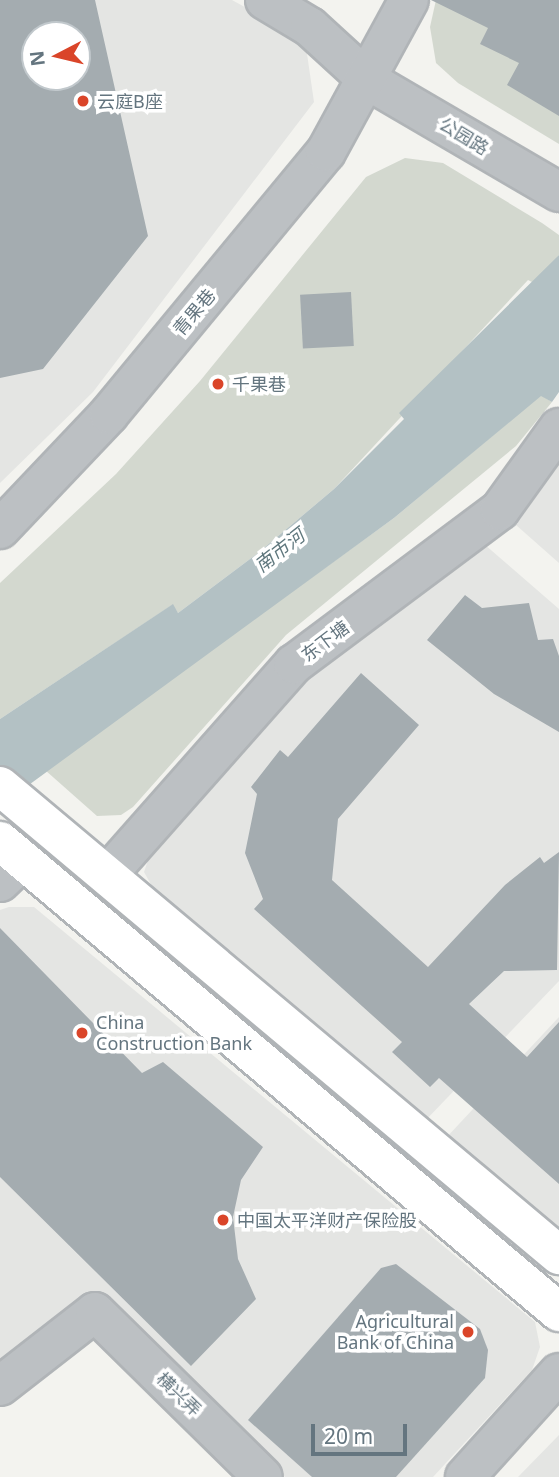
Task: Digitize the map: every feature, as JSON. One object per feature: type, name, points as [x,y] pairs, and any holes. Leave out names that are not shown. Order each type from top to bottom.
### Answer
[{"type":"main road","points":[[12,796],[559,1255]]},
{"type":"main road","points":[[8,861],[559,1312]]},
{"type":"street","name":"公园路","points":[[265,0],[310,27],[369,81],[559,192]]},
{"type":"street","name":"青果巷","points":[[0,529],[109,414],[317,163],[369,81],[409,0]]},
{"type":"street","name":"东下塘","points":[[107,875],[294,664],[500,510],[559,428]]},
{"type":"street","name":"横兴弄","points":[[0,1387],[95,1312],[264,1477]]},
{"type":"street","points":[[465,1477],[559,1373]]},
{"type":"street","points":[[494,1477],[559,1413]]},
{"type":"shaded area","points":[[0,0],[232,0],[305,40],[314,102],[93,392],[0,483]]},
{"type":"shaded area","points":[[436,0],[559,0],[559,144],[458,83],[436,63],[430,27]]},
{"type":"shaded area","points":[[405,158],[443,163],[542,223],[559,235],[559,255],[536,284],[528,280],[334,489],[258,553],[178,613],[172,605],[0,719],[0,583],[116,474],[200,381],[366,177]]},
{"type":"shaded area","points":[[541,395],[552,402],[516,446],[286,635],[133,807],[121,815],[97,816],[45,770],[394,518]]},
{"type":"shaded area","points":[[559,464],[559,563],[516,525]]},
{"type":"shaded area","points":[[484,544],[559,609],[559,981],[424,1122],[157,895],[144,872],[152,849],[308,674]]},
{"type":"shaded area","points":[[9,907],[34,907],[535,1322],[540,1347],[532,1370],[433,1477],[285,1477],[96,1297],[0,1371],[0,910]]},
{"type":"shaded area","points":[[559,1017],[559,1235],[445,1139]]},
{"type":"shaded area","points":[[559,1435],[559,1477],[518,1477]]},
{"type":"water","name":"南市河","points":[[559,255],[559,392],[552,402],[541,396],[394,518],[0,806],[0,719],[173,604],[178,613],[258,553],[334,489],[404,419],[399,413]]},
{"type":"building","points":[[0,0],[95,0],[148,236],[43,369],[0,378]]},
{"type":"building","points":[[431,0],[559,0],[559,116],[507,85],[519,63],[480,44],[488,28]]},
{"type":"building","points":[[351,292],[354,346],[303,349],[300,295]]},
{"type":"building","points":[[465,595],[482,608],[529,603],[538,640],[553,639],[559,656],[559,732],[494,694],[427,640]]},
{"type":"building","points":[[361,673],[419,725],[338,819],[332,880],[428,967],[505,885],[540,857],[544,863],[559,852],[557,970],[504,971],[469,1004],[527,1057],[559,1022],[559,1184],[439,1078],[430,1087],[392,1052],[402,1042],[254,909],[263,899],[245,853],[257,794],[251,787],[280,750],[288,757]]},
{"type":"building","points":[[0,928],[142,1073],[163,1062],[263,1147],[241,1180],[233,1217],[238,1259],[256,1299],[191,1366],[0,1177]]},
{"type":"building","points":[[396,1264],[480,1329],[488,1350],[485,1378],[396,1477],[312,1477],[248,1420],[381,1268]]},
{"type":"place","name":"云庭B座","points":[[83,101]]},
{"type":"place","name":"千果巷","points":[[218,384]]},
{"type":"place","name":"China Construction Bank","points":[[82,1033]]},
{"type":"place","name":"中国太平洋财产保险股","points":[[223,1220]]},
{"type":"place","name":"Agricultural Bank of China","points":[[468,1332]]}]
